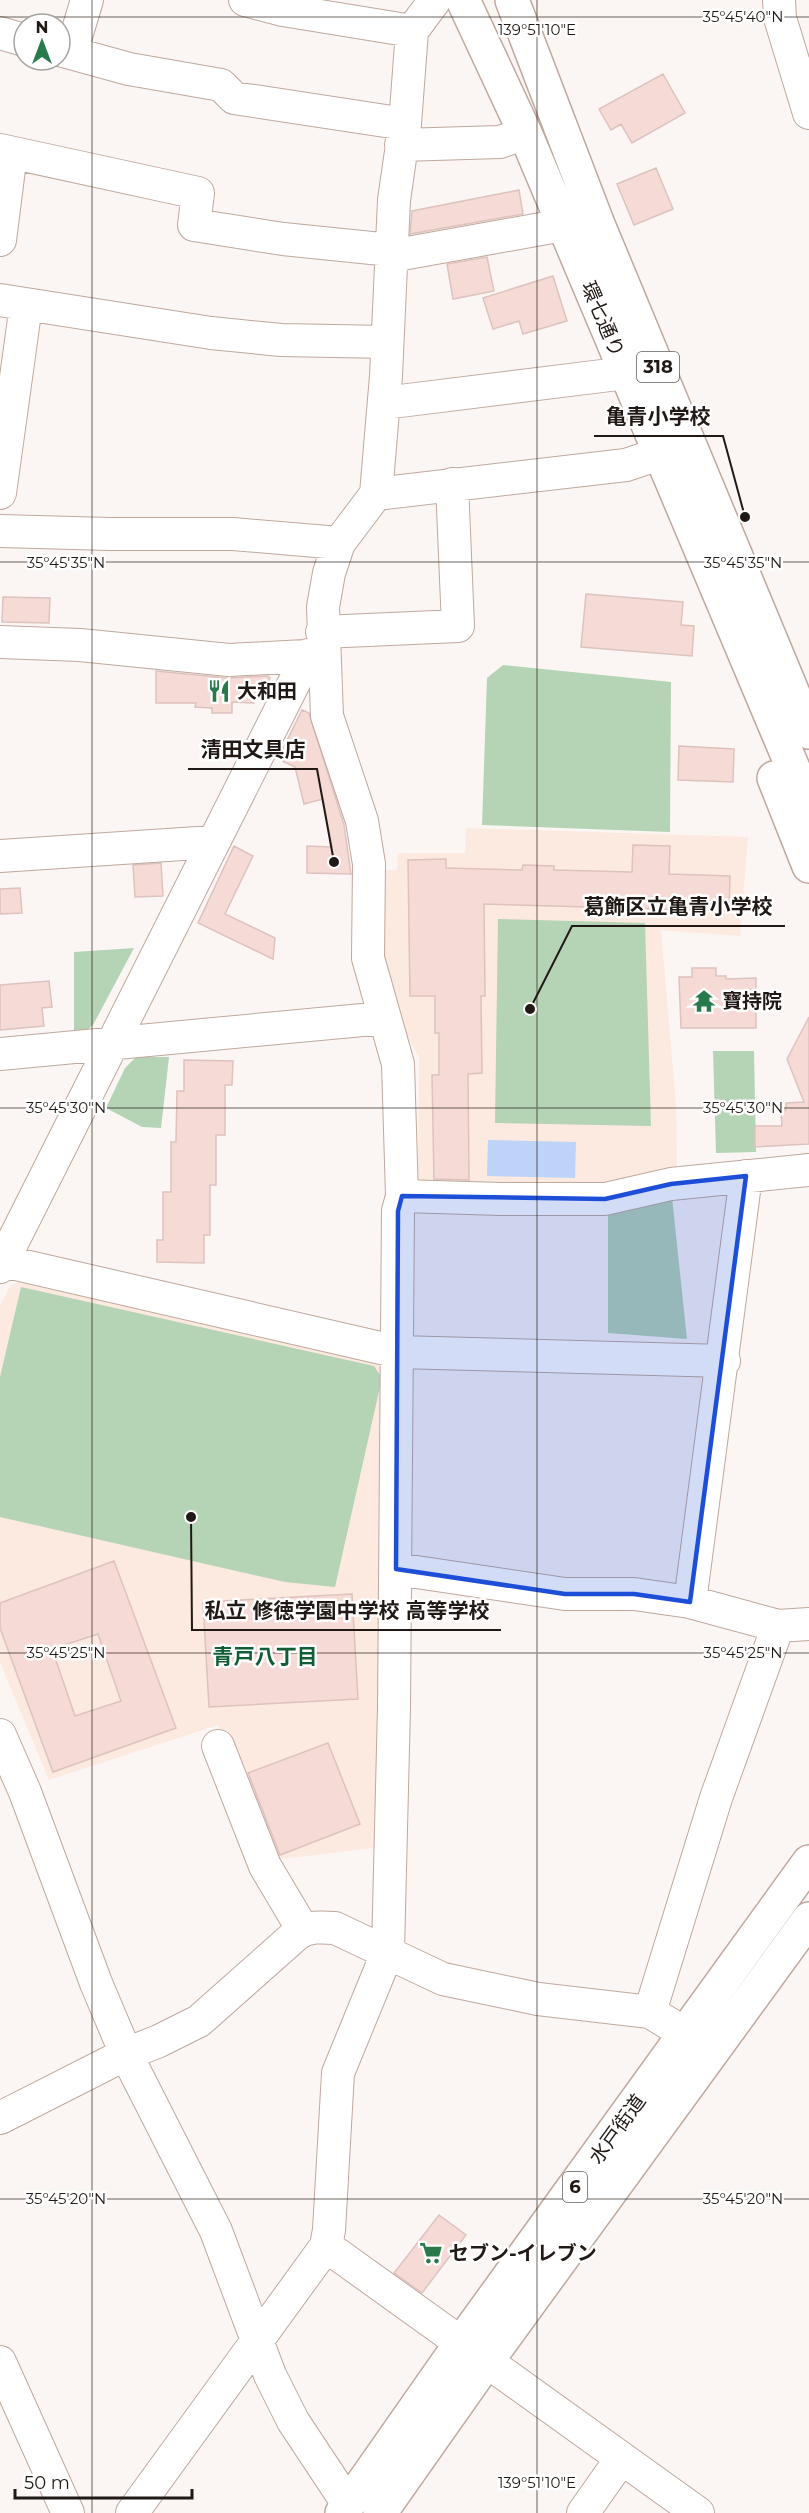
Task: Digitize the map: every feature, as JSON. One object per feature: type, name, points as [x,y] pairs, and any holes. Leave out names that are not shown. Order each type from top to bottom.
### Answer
[{"type":"main road","name":"環七通り","points":[[463,0],[525,133],[660,454],[809,732]]},
{"type":"main road","name":"環七通り","points":[[512,0],[741,608],[809,807]]},
{"type":"main road","points":[[741,608],[809,684]]},
{"type":"main road","points":[[741,608],[739,676],[809,866]]},
{"type":"main road","name":"水戸街道","points":[[380,2513],[474,2352],[686,2034],[809,1862]]},
{"type":"main road","name":"水戸街道","points":[[345,2508],[474,2352],[809,1919]]},
{"type":"street","points":[[72,35],[87,0]]},
{"type":"street","points":[[245,0],[283,10],[412,30]]},
{"type":"street","points":[[132,2513],[326,2246],[329,2230],[338,2073],[388,1951],[396,1569],[398,1211],[402,1196],[398,1064],[368,958],[369,864],[362,821],[327,716],[318,647],[328,573],[339,543],[376,494],[384,403],[394,200],[403,135],[412,30],[435,0]]},
{"type":"street","points":[[779,0],[780,18],[809,114]]},
{"type":"street","points":[[72,53],[129,69],[221,85],[234,98],[403,135],[500,142],[525,133]]},
{"type":"street","points":[[0,240],[6,151],[198,193],[194,225],[283,239],[391,253],[562,225]]},
{"type":"street","points":[[0,493],[13,302],[223,334],[281,340],[387,342]]},
{"type":"street","points":[[384,403],[626,373]]},
{"type":"street","points":[[376,494],[626,465],[660,454]]},
{"type":"street","points":[[0,642],[80,645],[229,660],[458,626],[452,484]]},
{"type":"street","points":[[0,531],[233,534],[339,543]]},
{"type":"street","points":[[318,647],[213,842],[2,1264],[398,1352],[723,1361]]},
{"type":"street","points":[[0,856],[213,842]]},
{"type":"street","points":[[0,1054],[384,1018]]},
{"type":"street","points":[[402,1196],[605,1199],[671,1184],[809,1170]]},
{"type":"street","points":[[690,1602],[746,1176]]},
{"type":"street","points":[[396,1569],[565,1594],[634,1594],[690,1602],[778,1626],[809,1624]]},
{"type":"street","points":[[650,2012],[716,1798],[778,1626]]},
{"type":"street","points":[[0,1735],[26,1792],[96,1983],[126,2054],[220,2239],[270,2375],[293,2421],[345,2508]]},
{"type":"street","points":[[218,1746],[265,1866],[303,1930]]},
{"type":"street","points":[[0,2118],[126,2054],[199,2021],[303,1930],[317,1927],[335,1928],[388,1951],[443,1979],[538,1999],[650,2012],[686,2034]]},
{"type":"street","points":[[326,2246],[698,2513]]},
{"type":"street","points":[[0,2362],[69,2513]]},
{"type":"street","points":[[583,2513],[621,2459]]},
{"type":"highlighted area","points":[[746,1176],[690,1602],[634,1594],[565,1594],[396,1569],[398,1211],[402,1196],[605,1199],[671,1184]]},
{"type":"shaded area","points":[[466,828],[748,837],[740,936],[661,930],[676,1104],[677,1174],[595,1194],[418,1184],[419,1057],[388,1002],[379,958],[379,870],[397,870],[398,853],[465,853]]},
{"type":"shaded area","points":[[19,1282],[375,1361],[386,1373],[374,1848],[272,1860],[218,1725],[49,1780],[0,1662],[0,1306],[10,1286]]},
{"type":"green space","points":[[503,665],[671,682],[670,832],[482,825],[487,678]]},
{"type":"green space","points":[[498,919],[645,923],[651,1126],[495,1123]]},
{"type":"green space","points":[[134,948],[93,1025],[86,1031],[74,1031],[74,952]]},
{"type":"green space","points":[[713,1051],[754,1051],[756,1152],[716,1153]]},
{"type":"green space","points":[[136,1057],[169,1057],[161,1128],[142,1127],[106,1108],[125,1068]]},
{"type":"green space","points":[[672,1197],[687,1339],[608,1333],[608,1209]]},
{"type":"green space","points":[[21,1287],[374,1366],[382,1378],[335,1587],[285,1582],[0,1517],[0,1377]]},
{"type":"water","points":[[488,1140],[576,1142],[575,1178],[487,1176]]},
{"type":"building","points":[[663,74],[685,113],[632,143],[621,124],[611,130],[599,109]]},
{"type":"building","points":[[656,168],[673,209],[634,225],[617,184]]},
{"type":"building","points":[[519,190],[523,214],[410,234],[412,211]]},
{"type":"building","points":[[487,257],[494,291],[453,299],[447,264]]},
{"type":"building","points":[[553,276],[567,321],[523,334],[519,321],[493,329],[483,298]]},
{"type":"building","points":[[586,594],[683,602],[681,625],[694,626],[692,656],[581,647]]},
{"type":"building","points":[[3,597],[50,598],[49,623],[2,622]]},
{"type":"building","points":[[156,671],[227,678],[268,676],[270,678],[254,703],[232,702],[232,713],[212,713],[212,708],[195,707],[196,703],[156,703]]},
{"type":"building","points":[[302,710],[309,713],[344,825],[351,874],[307,873],[307,846],[332,847],[323,799],[304,804],[295,767],[278,759]]},
{"type":"building","points":[[679,746],[734,749],[733,782],[678,780]]},
{"type":"building","points":[[633,845],[670,846],[669,874],[730,876],[729,911],[484,904],[485,996],[481,996],[482,1073],[468,1074],[469,1180],[434,1179],[432,1075],[439,1075],[439,1033],[435,1033],[435,996],[410,996],[408,860],[446,859],[446,868],[522,870],[523,865],[554,866],[554,870],[632,872]]},
{"type":"building","points":[[234,846],[253,856],[225,914],[275,938],[273,959],[198,923]]},
{"type":"building","points":[[161,863],[163,896],[135,897],[133,865]]},
{"type":"building","points":[[20,888],[22,913],[0,914],[0,889]]},
{"type":"building","points":[[692,968],[716,968],[716,976],[726,976],[726,979],[756,978],[756,1028],[681,1028],[679,977],[692,977]]},
{"type":"building","points":[[49,981],[52,1007],[42,1008],[44,1026],[0,1030],[0,985]]},
{"type":"building","points":[[809,1017],[809,1144],[755,1147],[755,1126],[782,1126],[781,1110],[786,1110],[786,1103],[804,1102],[787,1059]]},
{"type":"building","points":[[184,1060],[233,1061],[232,1085],[225,1085],[225,1135],[216,1135],[216,1185],[210,1185],[210,1235],[204,1235],[204,1263],[157,1262],[157,1240],[163,1240],[163,1192],[171,1192],[171,1142],[176,1142],[177,1091],[184,1091]]},
{"type":"building","points":[[114,1561],[176,1728],[53,1772],[0,1628],[0,1603]],"holes":[[[98,1634],[121,1701],[75,1716],[52,1649]]]},
{"type":"building","points":[[352,1594],[358,1699],[209,1707],[203,1602]]},
{"type":"building","points":[[328,1743],[360,1824],[280,1855],[248,1773]]},
{"type":"building","points":[[439,2215],[466,2235],[422,2293],[394,2273]]},
{"type":"place","name":"亀青小学校","points":[[745,517]]},
{"type":"place","name":"大和田","points":[[219,691]]},
{"type":"place","name":"清田文具店","points":[[334,862]]},
{"type":"place","name":"寶持院","points":[[704,1001]]},
{"type":"place","name":"葛飾区立亀青小学校","points":[[530,1009]]},
{"type":"place","name":"私立 修徳学園中学校 高等学校","points":[[191,1517]]},
{"type":"place","name":"セブン-イレブン","points":[[431,2253]]},
{"type":"district","name":"青戸八丁目","points":[[265,1657]]}]
